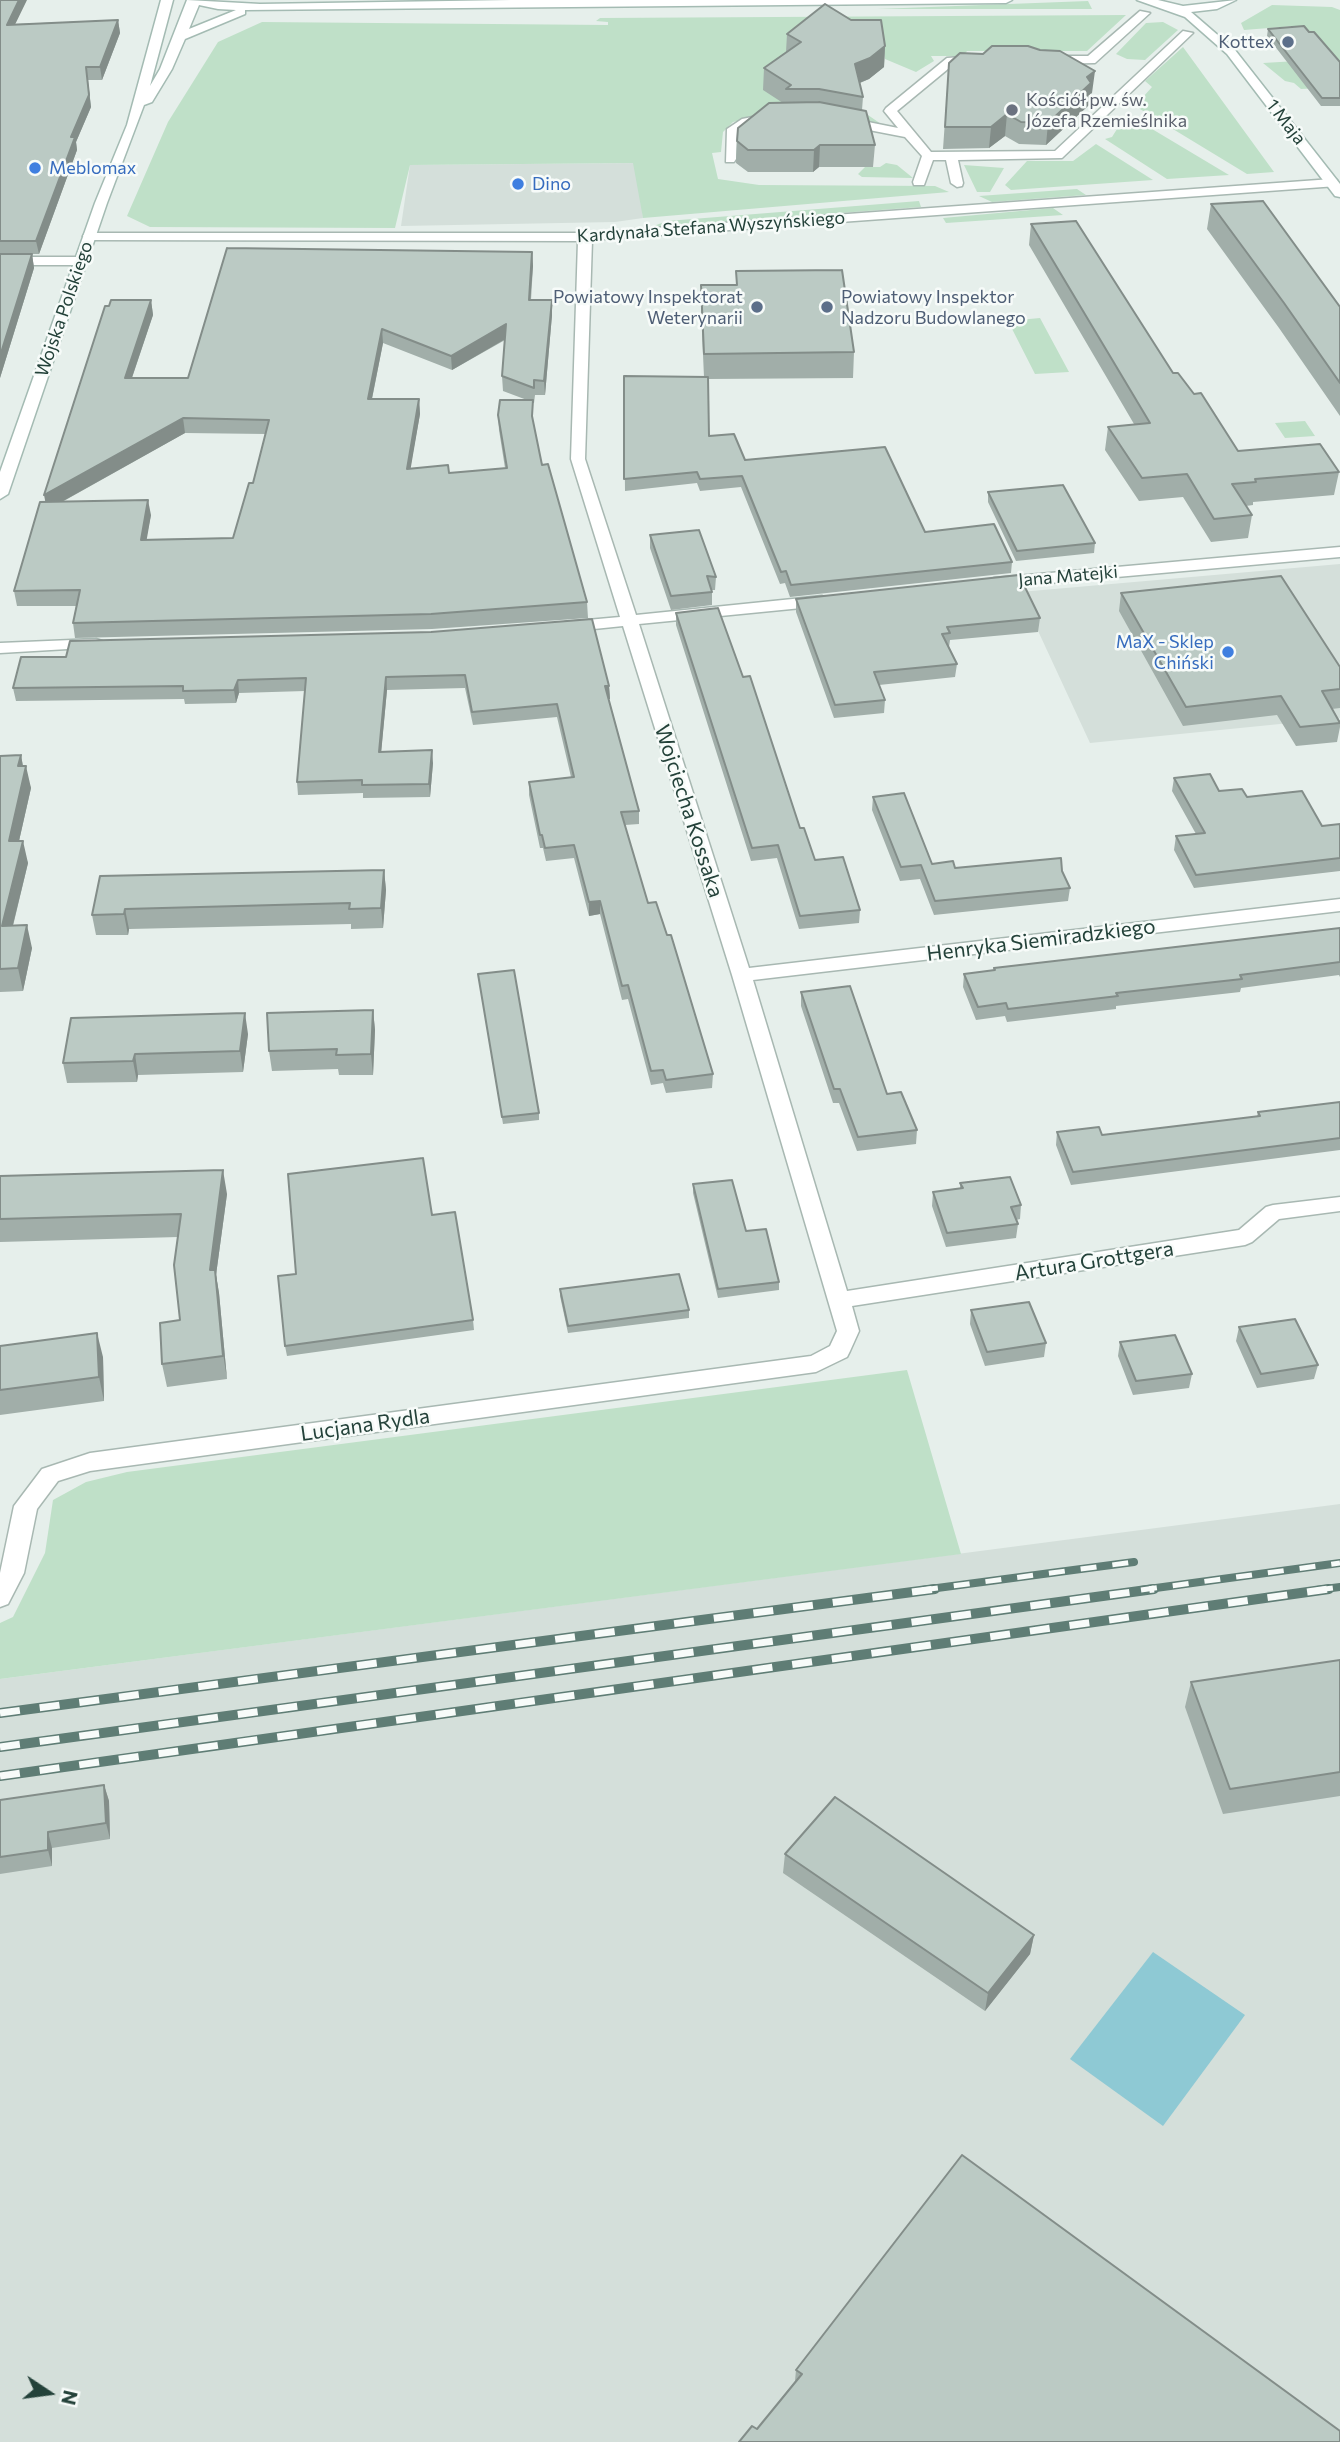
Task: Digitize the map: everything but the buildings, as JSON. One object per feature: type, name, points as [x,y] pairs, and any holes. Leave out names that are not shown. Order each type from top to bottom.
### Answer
[{"type":"street","name":"Wojska Polskiego","points":[[0,494],[80,261],[133,125],[167,0]]},
{"type":"street","name":"Wojska Polskiego","points":[[133,125],[181,36],[194,0]]},
{"type":"street","points":[[194,0],[218,6],[260,7],[1006,0]]},
{"type":"street","points":[[162,17],[194,0],[213,0]]},
{"type":"street","points":[[517,0],[558,4]]},
{"type":"street","points":[[1130,0],[1146,5],[1199,8],[1227,2]]},
{"type":"street","name":"1 Maja","points":[[1227,2],[1215,13],[1231,52]]},
{"type":"street","points":[[1038,60],[1091,60],[1146,5]]},
{"type":"street","points":[[181,36],[210,22],[260,7]]},
{"type":"street","name":"1 Maja","points":[[1168,7],[1189,15],[1231,52],[1336,188]]},
{"type":"street","points":[[928,156],[1058,155],[1187,33]]},
{"type":"street","points":[[928,156],[890,111],[951,61],[989,60]]},
{"type":"street","points":[[730,159],[730,132],[736,127],[746,121],[787,115]]},
{"type":"street","points":[[830,119],[909,134]]},
{"type":"street","points":[[951,155],[957,183]]},
{"type":"street","points":[[919,183],[928,156]]},
{"type":"street","name":"Kardynała Stefana Wyszyńskiego","points":[[90,236],[584,237],[1336,188]]},
{"type":"street","name":"Wojciecha Kossaka","points":[[584,237],[578,459],[742,975],[848,1331],[839,1351],[816,1364]]},
{"type":"street","points":[[0,261],[80,261]]},
{"type":"street","name":"Jana Matejki","points":[[971,586],[1340,552]]},
{"type":"street","points":[[550,628],[834,600]]},
{"type":"street","points":[[0,648],[107,644]]},
{"type":"street","name":"Henryka Siemiradzkiego","points":[[742,975],[1340,905]]},
{"type":"street","name":"Artura Grottgera","points":[[839,1300],[1245,1237],[1273,1212],[1340,1204]]},
{"type":"street","name":"Lucjana Rydla","points":[[0,1597],[12,1573],[26,1506],[50,1475],[90,1462],[816,1364]]},
{"type":"shaded area","points":[[639,163],[643,218],[615,222],[401,226],[410,165]]},
{"type":"shaded area","points":[[1340,564],[1340,718],[1090,743],[1020,592]]},
{"type":"shaded area","points":[[1340,1504],[1340,2442],[0,2442],[0,1679]]},
{"type":"green space","points":[[1088,1],[1092,9],[877,9]]},
{"type":"green space","points":[[1272,5],[1332,7],[1340,10],[1340,87],[1301,89],[1294,83],[1285,81],[1263,63],[1297,61],[1300,34],[1294,26],[1244,30],[1241,23]]},
{"type":"green space","points":[[1126,15],[1087,51],[967,51],[963,56],[931,56],[934,61],[916,72],[885,59],[882,42],[793,50],[865,113],[884,126],[761,116],[733,122],[723,132],[721,152],[712,153],[718,179],[759,185],[935,186],[949,192],[643,218],[633,163],[410,165],[395,228],[150,227],[127,216],[168,122],[218,42],[262,22],[608,25],[608,22],[596,21],[600,18]]},
{"type":"green space","points":[[1163,22],[1178,30],[1145,60],[1127,59],[1116,54],[1146,23]]},
{"type":"green space","points":[[1183,47],[1274,172],[1247,174],[1135,106],[1152,87],[1145,81]]},
{"type":"green space","points":[[1124,118],[1137,120],[1229,175],[1167,179],[1105,139],[1112,137]]},
{"type":"green space","points":[[1096,144],[1153,180],[1011,190],[1005,185],[1027,161],[1073,161]]},
{"type":"green space","points":[[886,163],[897,165],[913,178],[862,177],[858,174],[865,167],[880,167]]},
{"type":"green space","points":[[964,165],[1004,168],[990,192],[977,192]]},
{"type":"green space","points":[[1077,189],[1086,195],[992,202],[979,196]]},
{"type":"green space","points":[[919,201],[921,207],[651,227],[667,221]]},
{"type":"green space","points":[[1053,208],[1063,215],[946,223],[943,218]]},
{"type":"green space","points":[[1040,318],[1069,372],[1035,374],[1008,321]]},
{"type":"green space","points":[[1305,421],[1315,436],[1285,438],[1275,423]]},
{"type":"green space","points":[[907,1370],[961,1554],[0,1679],[0,1623],[13,1617],[45,1553],[53,1500],[86,1482],[127,1472]]},
{"type":"water","points":[[1153,1952],[1245,2015],[1163,2126],[1070,2059]]},
{"type":"railway","points":[[922,1590],[1134,1562]]},
{"type":"railway","points":[[1141,1590],[1340,1563]]},
{"type":"railway","points":[[1317,1590],[1340,1587]]},
{"type":"railway","points":[[0,1713],[935,1589]]},
{"type":"railway","points":[[0,1747],[1154,1589]]},
{"type":"railway","points":[[0,1776],[1329,1589]]},
{"type":"place","name":"Kottex","points":[[1288,42]]},
{"type":"place","name":"Kościół pw. św. Józefa Rzemieślnika","points":[[1012,110]]},
{"type":"place","name":"Meblomax","points":[[35,168]]},
{"type":"place","name":"Dino","points":[[518,184]]},
{"type":"place","name":"Powiatowy Inspektorat Weterynarii","points":[[757,307]]},
{"type":"place","name":"Powiatowy Inspektor Nadzoru Budowlanego","points":[[827,307]]},
{"type":"place","name":"MaX - Sklep Chiński","points":[[1228,652]]}]
